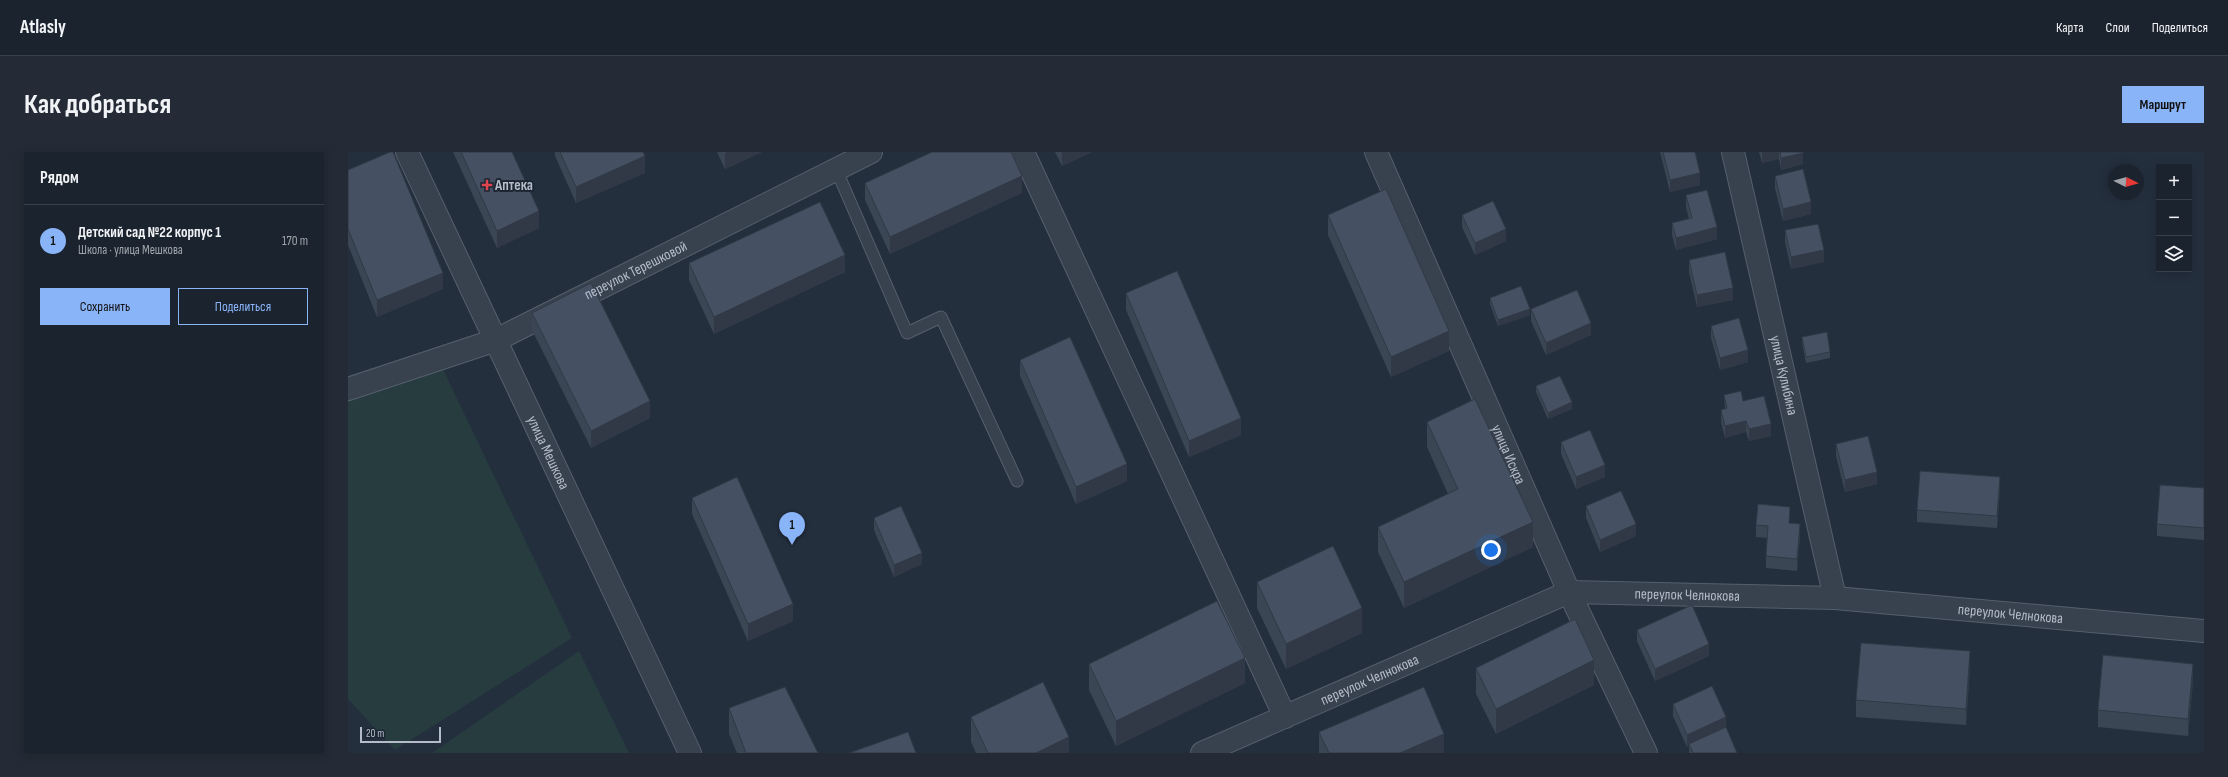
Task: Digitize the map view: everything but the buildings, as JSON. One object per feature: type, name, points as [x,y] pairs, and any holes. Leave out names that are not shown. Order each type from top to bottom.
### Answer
[{"type":"street","name":"улица Мешкова","points":[[407,152],[690,753]]},
{"type":"street","name":"переулок Терешковой","points":[[348,388],[496,340],[871,152]]},
{"type":"street","points":[[1023,152],[1285,717]]},
{"type":"street","name":"улица Искра","points":[[1376,152],[1569,592],[1646,753]]},
{"type":"street","name":"улица Кулибина","points":[[1733,152],[1835,598]]},
{"type":"street","name":"переулок Челнокова","points":[[1202,753],[1569,592],[1835,598],[2204,631]]},
{"type":"lane","points":[[836,169],[907,333],[941,317],[1017,481]]},
{"type":"green space","points":[[438,359],[572,638],[395,750],[348,699],[348,397]]},
{"type":"green space","points":[[579,651],[629,753],[432,753]]},
{"type":"place","name":"Аптека","points":[[487,185]]},
{"type":"place","name":"Детский сад №22 корпус 1","points":[[792,545]]}]
